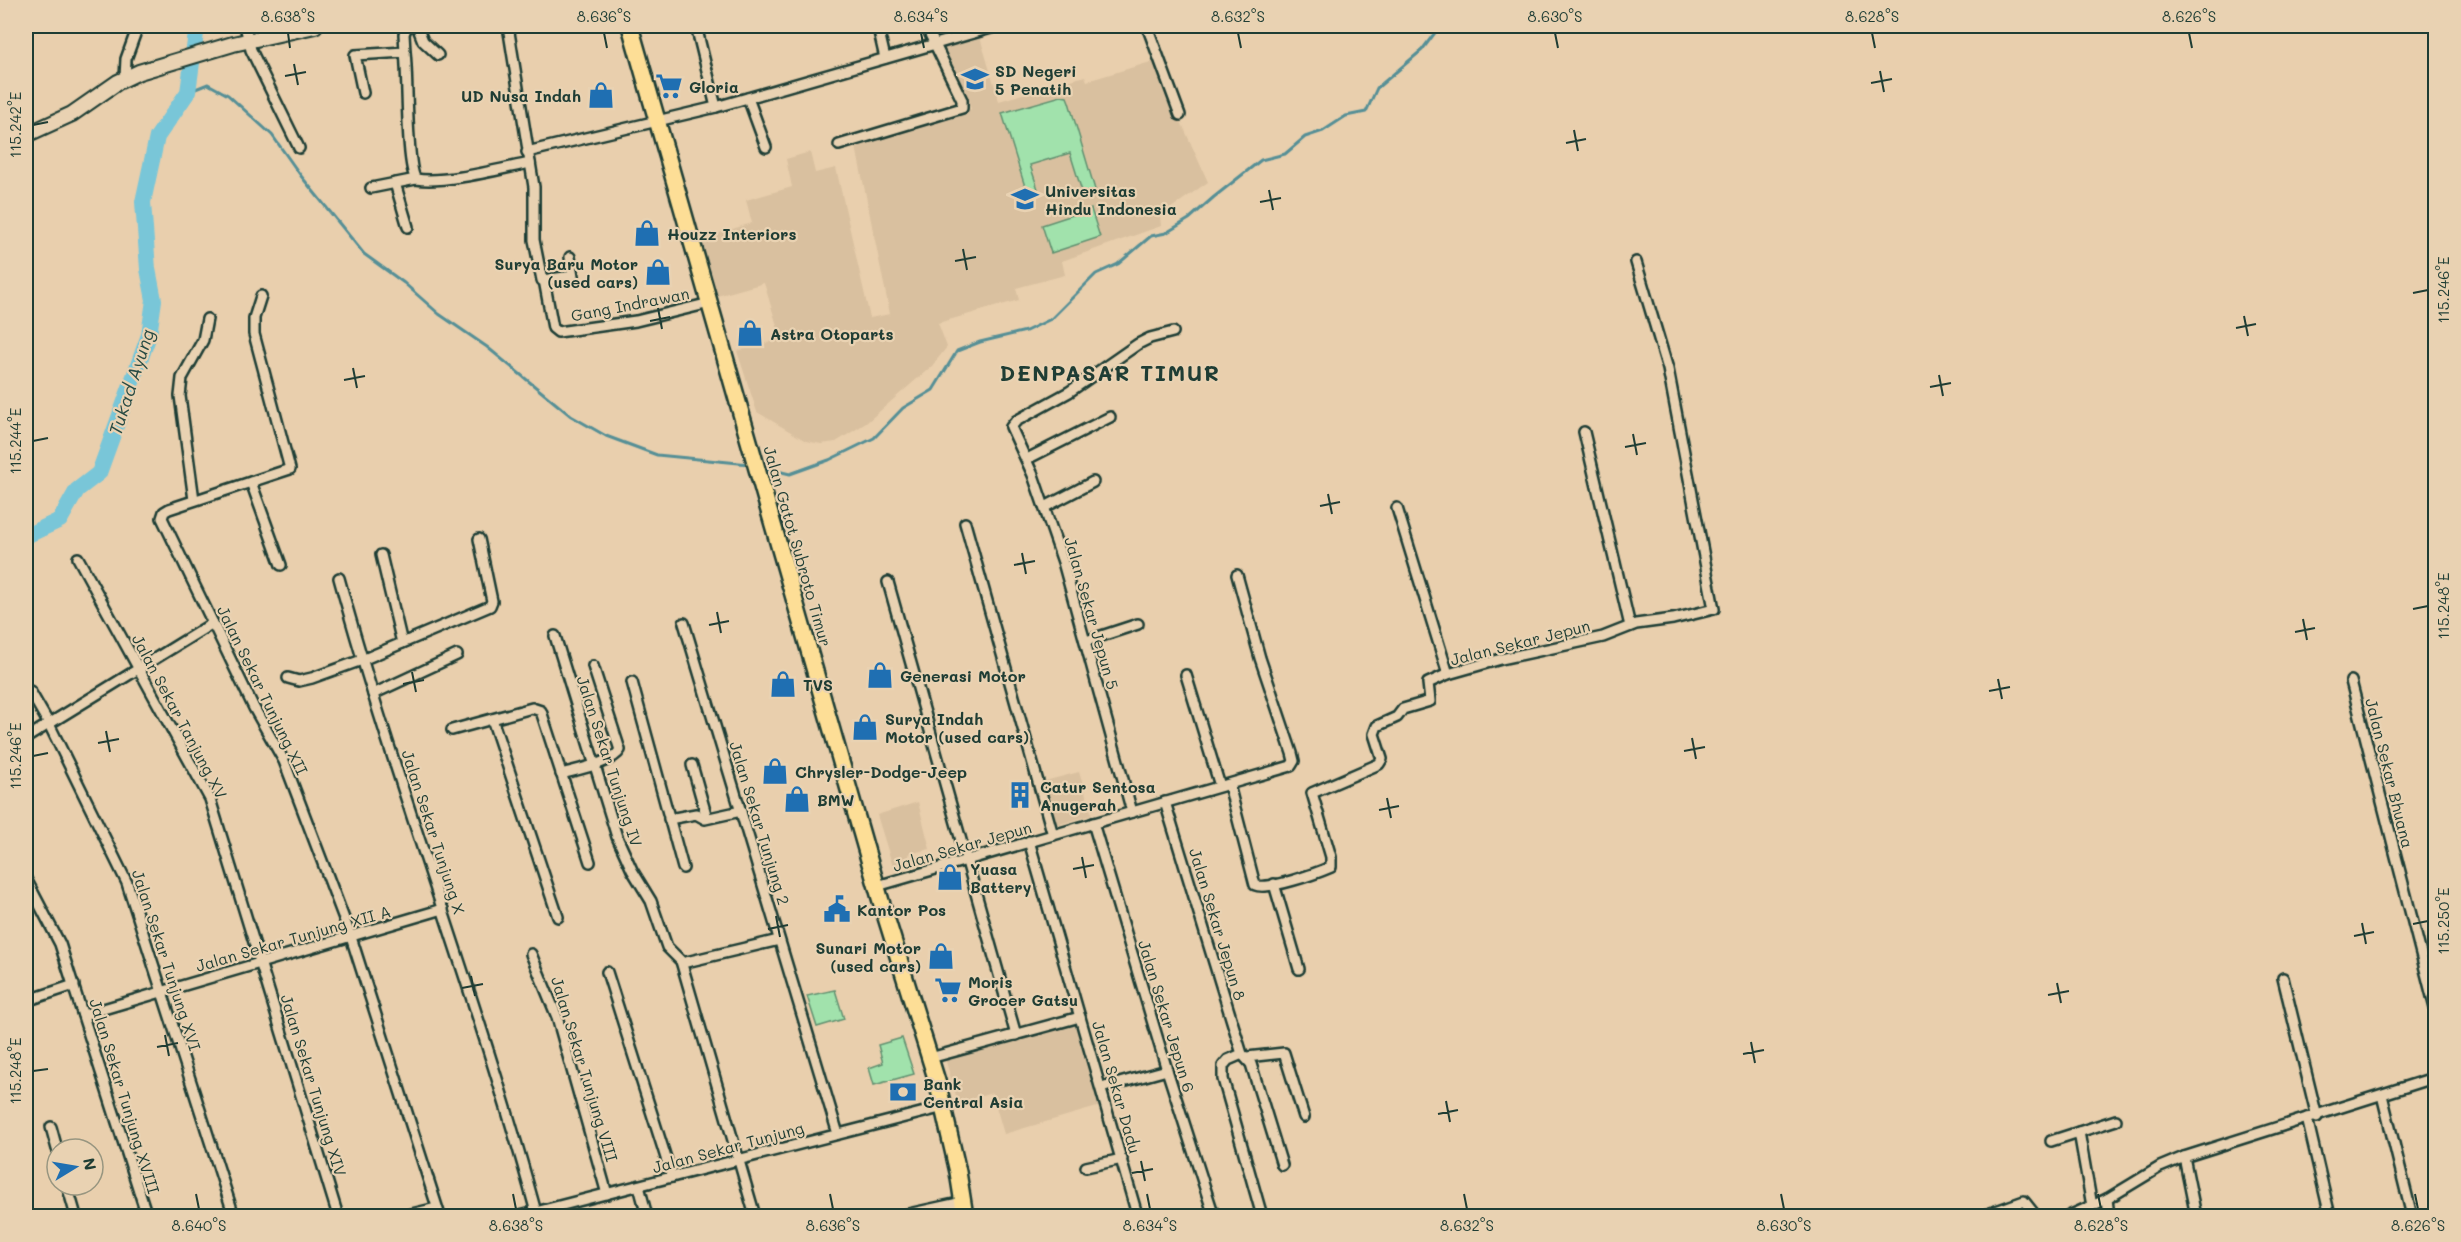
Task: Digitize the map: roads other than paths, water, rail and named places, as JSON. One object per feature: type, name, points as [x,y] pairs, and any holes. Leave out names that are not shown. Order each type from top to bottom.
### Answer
[{"type":"highway","name":"Jalan Gatot Subroto Timur","points":[[630,26],[877,886],[944,1107],[964,1209]]},
{"type":"main road","points":[[26,135],[72,114],[125,78],[157,66],[233,44],[315,26]]},
{"type":"street","points":[[245,26],[251,50],[299,148]]},
{"type":"street","points":[[407,26],[404,34],[410,149],[412,174],[416,179]]},
{"type":"street","points":[[417,26],[423,41],[438,55]]},
{"type":"street","points":[[508,26],[534,187],[534,240],[540,277],[544,280],[573,276],[570,257]]},
{"type":"street","points":[[696,26],[717,107]]},
{"type":"street","points":[[839,145],[960,110],[963,105],[962,100],[926,26]]},
{"type":"street","points":[[527,152],[717,107],[980,28],[998,26]]},
{"type":"street","points":[[1147,26],[1180,115]]},
{"type":"street","points":[[125,78],[126,59],[135,27]]},
{"type":"street","points":[[879,32],[885,58]]},
{"type":"street","points":[[363,93],[355,54],[405,52]]},
{"type":"street","points":[[748,98],[766,147]]},
{"type":"street","points":[[371,188],[416,179],[453,177],[530,163]]},
{"type":"street","points":[[395,183],[408,227]]},
{"type":"street","name":"Jalan Sekar Jepun","points":[[1274,884],[1331,867],[1331,857],[1312,793],[1379,764],[1382,759],[1374,734],[1377,726],[1397,717],[1403,709],[1430,701],[1428,683],[1448,674],[1512,656],[1603,637],[1630,626],[1714,609],[1670,379],[1636,262]]},
{"type":"street","name":"Gang Indrawan","points":[[544,280],[555,331],[623,324],[710,303]]},
{"type":"street","name":"Jalan Sekar Tunjung XII","points":[[261,296],[254,318],[254,334],[290,470],[169,509],[164,512],[162,518],[254,708],[284,761],[351,937],[438,1212]]},
{"type":"street","points":[[194,500],[180,396],[182,378],[203,340],[207,319]]},
{"type":"street","name":"Jalan Sekar Jepun 5","points":[[1132,812],[1086,640],[1045,507],[1027,459],[1011,427],[1016,421],[1069,392],[1138,344],[1173,332]]},
{"type":"street","points":[[1027,459],[1110,417]]},
{"type":"street","points":[[1584,432],[1630,626]]},
{"type":"street","points":[[251,482],[282,565]]},
{"type":"street","points":[[1045,507],[1093,482]]},
{"type":"street","points":[[1397,508],[1448,674]]},
{"type":"street","points":[[965,523],[1053,835]]},
{"type":"street","points":[[288,678],[306,680],[362,660],[490,606],[492,601],[479,539]]},
{"type":"street","points":[[381,555],[402,643]]},
{"type":"street","name":"Jalan Sekar Tanjung XV","points":[[78,558],[210,799],[262,963]]},
{"type":"street","name":"Jalan Sekar Jepun","points":[[877,886],[1291,766],[1294,761],[1260,658],[1237,575]]},
{"type":"street","name":"Jalan Sekar Tunjung X","points":[[339,578],[362,660],[463,968],[537,1214]]},
{"type":"street","points":[[888,582],[1016,1035]]},
{"type":"street","points":[[26,738],[213,623]]},
{"type":"street","name":"Jalan Sekar Tunjung 2","points":[[684,623],[838,1134]]},
{"type":"street","points":[[1086,640],[1138,624]]},
{"type":"street","name":"Jalan Sekar Tunjung IV","points":[[555,636],[606,807],[626,857],[651,902],[667,947],[682,963],[755,1216]]},
{"type":"street","points":[[373,694],[457,655]]},
{"type":"street","points":[[561,774],[594,765],[618,755],[620,750],[593,666]]},
{"type":"street","points":[[1186,675],[1254,883],[1259,887],[1274,884],[1299,969]]},
{"type":"street","name":"Jalan Sekar Bhuana","points":[[2351,681],[2414,934],[2436,1012]]},
{"type":"street","points":[[632,682],[682,868]]},
{"type":"street","name":"Jalan Sekar Tunjung XVI","points":[[30,691],[49,724],[127,884],[234,1216]]},
{"type":"street","points":[[452,730],[537,708],[541,711],[590,862]]},
{"type":"street","points":[[492,719],[558,917]]},
{"type":"street","points":[[692,765],[707,818]]},
{"type":"street","name":"Jalan Sekar Jepun 8","points":[[1165,802],[1245,1055],[1254,1072],[1282,1165]]},
{"type":"street","points":[[669,819],[696,814],[707,818],[741,811]]},
{"type":"street","name":"Jalan Sekar Jepun 6","points":[[1093,823],[1167,1070],[1214,1216]]},
{"type":"street","points":[[1029,842],[1080,1017]]},
{"type":"street","name":"Jalan Sekar Tunjung XVIII","points":[[26,879],[56,935],[74,985],[147,1216]]},
{"type":"street","name":"Jalan Sekar Tunjung XII A","points":[[83,1015],[443,909]]},
{"type":"street","points":[[682,963],[779,940]]},
{"type":"street","name":"Jalan Sekar Tunjung VIII","points":[[531,954],[557,1017],[607,1194]]},
{"type":"street","name":"Jalan Sekar Tunjung XIV","points":[[262,963],[338,1216]]},
{"type":"street","points":[[607,972],[672,1177]]},
{"type":"street","points":[[2283,978],[2330,1216]]},
{"type":"street","name":"Jalan Sekar Tunjung XVIII","points":[[26,1000],[74,985]]},
{"type":"street","name":"Jalan Sekar Dadu","points":[[930,1058],[1080,1017],[1136,1211]]},
{"type":"street","points":[[1262,1216],[1222,1079],[1222,1066],[1228,1060],[1245,1055],[1284,1053],[1304,1116]]},
{"type":"street","points":[[1101,1088],[1167,1070]]},
{"type":"street","points":[[2069,1216],[2107,1199],[2160,1167],[2184,1157],[2382,1095],[2436,1075]]},
{"type":"street","points":[[2382,1095],[2412,1216]]},
{"type":"street","name":"Jalan Sekar Tunjung","points":[[520,1216],[537,1214],[944,1107]]},
{"type":"street","points":[[2052,1141],[2116,1120]]},
{"type":"street","points":[[51,1127],[54,1137]]},
{"type":"street","points":[[2079,1132],[2092,1206]]},
{"type":"street","points":[[2184,1157],[2196,1216]]},
{"type":"street","points":[[1086,1167],[1122,1159]]},
{"type":"street","points":[[639,1186],[647,1216]]},
{"type":"street","points":[[70,1197],[76,1216]]},
{"type":"street","points":[[2107,1199],[2109,1216]]},
{"type":"street","points":[[1982,1216],[2024,1201],[2036,1216]]},
{"type":"street","points":[[899,1216],[964,1209]]},
{"type":"street","points":[[403,1216],[438,1212]]},
{"type":"waterway","name":"Tukad Ayung","points":[[26,536],[60,520],[77,490],[99,473],[149,335],[154,300],[148,269],[143,202],[157,137],[188,92],[197,26]]},
{"type":"waterway","points":[[761,467],[790,474],[829,460],[874,438],[903,408],[933,390],[957,351],[980,342],[1026,331],[1051,319],[1096,274],[1118,264],[1151,236],[1166,233],[1189,219],[1261,160],[1285,154],[1305,137],[1323,131],[1346,116],[1366,112],[1377,88],[1422,50],[1440,26]]},
{"type":"waterway","points":[[188,92],[208,84],[228,95],[272,135],[301,176],[364,254],[404,283],[439,314],[487,347],[571,416],[606,436],[657,455],[749,464]]},
{"type":"place","name":"SD Negeri 5 Penatih","points":[[975,79]]},
{"type":"place","name":"Gloria","points":[[669,86]]},
{"type":"place","name":"UD Nusa Indah","points":[[601,95]]},
{"type":"place","name":"Universitas Hindu Indonesia","points":[[1025,199]]},
{"type":"place","name":"Houzz Interiors","points":[[647,233]]},
{"type":"place","name":"Surya Baru Motor (used cars)","points":[[658,272]]},
{"type":"place","name":"Astra Otoparts","points":[[750,333]]},
{"type":"place","name":"Generasi Motor","points":[[880,675]]},
{"type":"place","name":"TVS","points":[[783,684]]},
{"type":"place","name":"Surya Indah Motor (used cars)","points":[[865,727]]},
{"type":"place","name":"Chrysler-Dodge-Jeep","points":[[775,771]]},
{"type":"place","name":"Catur Sentosa Anugerah","points":[[1020,795]]},
{"type":"place","name":"BMW","points":[[797,799]]},
{"type":"place","name":"Yuasa Battery","points":[[950,877]]},
{"type":"place","name":"Kantor Pos","points":[[837,909]]},
{"type":"place","name":"Sunari Motor (used cars)","points":[[941,956]]},
{"type":"place","name":"Moris Grocer Gatsu","points":[[948,990]]},
{"type":"place","name":"Bank Central Asia","points":[[903,1092]]},
{"type":"district","name":"DENPASAR TIMUR","points":[[1110,372]]}]
